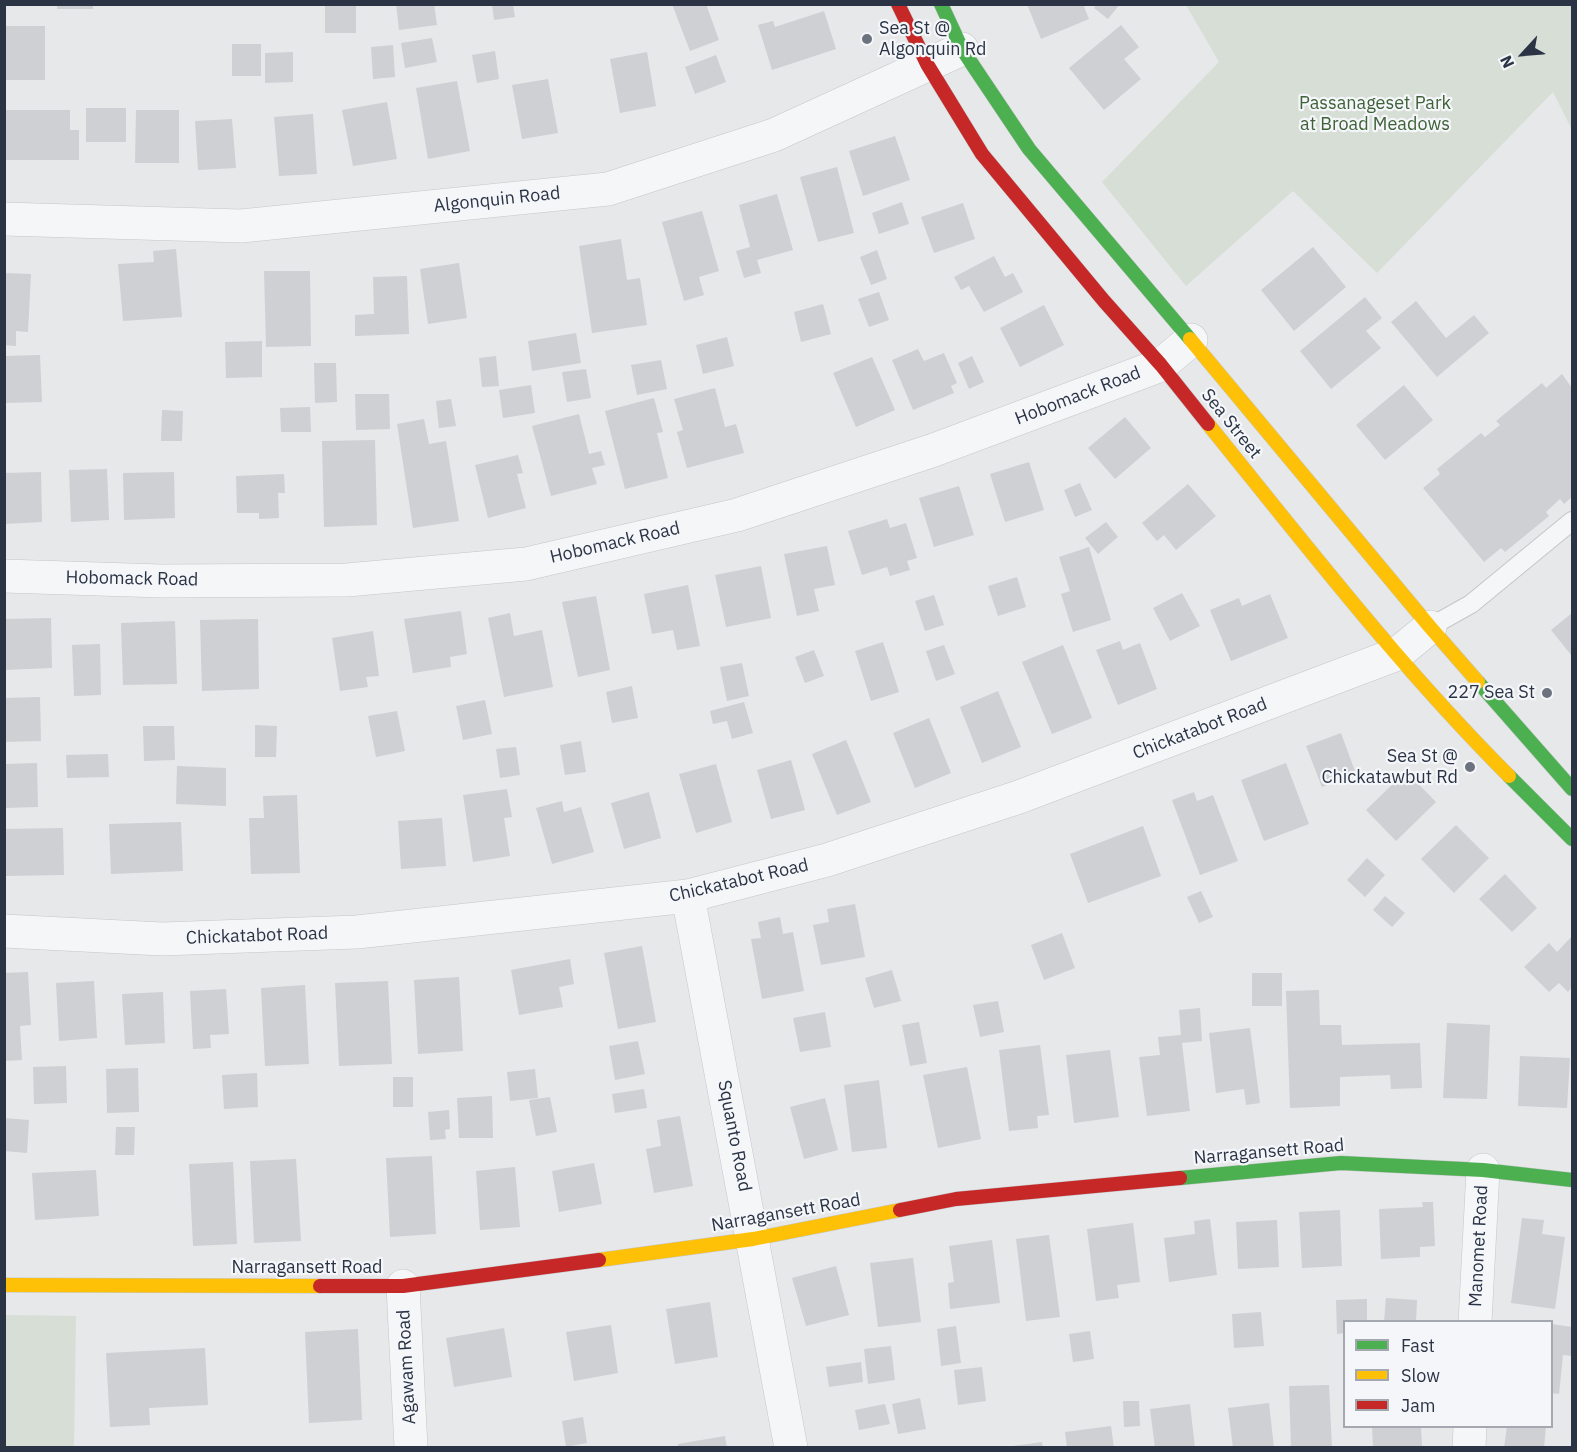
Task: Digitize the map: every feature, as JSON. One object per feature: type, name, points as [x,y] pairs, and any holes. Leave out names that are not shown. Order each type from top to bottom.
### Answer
[{"type":"main road","name":"Sea Street","points":[[898,4],[927,64],[982,154],[1104,301],[1161,365],[1358,610],[1459,726],[1572,839]]},
{"type":"main road","name":"Sea Street","points":[[941,4],[962,49],[1029,149],[1191,339],[1430,627],[1572,789]]},
{"type":"main road","name":"Narragansett Road","points":[[4,1285],[403,1286],[753,1239],[956,1199],[1341,1163],[1483,1170],[1572,1180]]},
{"type":"street","name":"Algonquin Road","points":[[4,219],[241,225],[608,189],[774,135],[962,49]]},
{"type":"street","name":"Hobomack Road","points":[[4,576],[162,581],[347,580],[526,564],[737,515],[934,450],[1161,365],[1191,339]]},
{"type":"street","name":"Chickatabot Road","points":[[4,931],[162,939],[357,933],[688,896],[827,860],[1019,797],[1397,654],[1430,627]]},
{"type":"street","name":"Squanto Road","points":[[688,896],[791,1448]]},
{"type":"street","name":"Manomet Road","points":[[1475,1320],[1483,1170]]},
{"type":"street","name":"Agawam Road","points":[[403,1286],[411,1448]]},
{"type":"street","points":[[1469,1448],[1470,1428]]},
{"type":"lane","points":[[1430,627],[1471,604],[1572,521]]},
{"type":"green space","name":"Passanageset Park at Broad Meadows","points":[[1186,5],[1572,5],[1572,130],[1553,92],[1377,273],[1293,191],[1186,286],[1102,182],[1219,62]]},
{"type":"green space","points":[[5,1315],[76,1316],[74,1447],[5,1447]]},
{"type":"building","points":[[57,4],[93,4],[93,9],[57,9]]},
{"type":"building","points":[[396,4],[434,4],[437,25],[399,30]]},
{"type":"building","points":[[672,4],[706,4],[719,40],[690,51]]},
{"type":"building","points":[[1027,4],[1083,4],[1089,19],[1041,39]]},
{"type":"building","points":[[1097,4],[1120,4],[1108,19],[1094,8]]},
{"type":"building","points":[[325,5],[356,5],[356,33],[325,33]]},
{"type":"building","points":[[492,5],[513,5],[515,17],[494,20]]},
{"type":"building","points":[[824,11],[836,49],[772,70],[758,25],[773,21],[775,27]]},
{"type":"building","points":[[1121,25],[1139,47],[1124,59],[1141,79],[1104,110],[1069,68]]},
{"type":"building","points":[[4,26],[45,26],[45,80],[4,80]]},
{"type":"building","points":[[432,38],[437,62],[405,68],[401,43]]},
{"type":"building","points":[[232,44],[261,44],[261,76],[232,76]]},
{"type":"building","points":[[393,45],[395,77],[373,79],[371,47]]},
{"type":"building","points":[[495,51],[499,79],[477,83],[472,55]]},
{"type":"building","points":[[293,52],[293,82],[265,83],[265,53]]},
{"type":"building","points":[[647,52],[656,106],[620,113],[610,59]]},
{"type":"building","points":[[716,55],[726,82],[695,94],[685,67]]},
{"type":"building","points":[[548,79],[558,133],[522,139],[512,85]]},
{"type":"building","points":[[457,81],[470,151],[428,159],[416,88]]},
{"type":"building","points":[[387,102],[397,159],[353,166],[342,110]]},
{"type":"building","points":[[86,108],[126,108],[126,142],[86,142]]},
{"type":"building","points":[[4,110],[70,110],[70,130],[79,130],[79,160],[4,160]]},
{"type":"building","points":[[136,110],[179,110],[179,163],[135,163]]},
{"type":"building","points":[[313,114],[317,174],[279,176],[274,117]]},
{"type":"building","points":[[232,119],[236,168],[198,170],[195,121]]},
{"type":"building","points":[[895,136],[910,180],[863,196],[849,151]]},
{"type":"building","points":[[837,167],[854,233],[818,242],[800,177]]},
{"type":"building","points":[[777,194],[793,250],[757,260],[761,273],[744,278],[736,251],[750,247],[739,205]]},
{"type":"building","points":[[902,202],[909,224],[879,234],[872,213]]},
{"type":"building","points":[[963,203],[975,239],[934,253],[921,217]]},
{"type":"building","points":[[702,211],[719,271],[699,277],[704,295],[684,301],[662,222]]},
{"type":"building","points":[[621,239],[627,280],[640,278],[647,325],[592,333],[579,246]]},
{"type":"building","points":[[1313,247],[1346,287],[1294,331],[1261,290]]},
{"type":"building","points":[[176,249],[182,317],[123,321],[118,264],[154,262],[153,251]]},
{"type":"building","points":[[877,250],[887,279],[871,285],[860,257]]},
{"type":"building","points":[[994,256],[1005,277],[1013,273],[1023,292],[984,312],[969,286],[961,290],[954,277]]},
{"type":"building","points":[[459,263],[467,318],[428,324],[420,269]]},
{"type":"building","points":[[264,271],[310,271],[311,346],[266,347]]},
{"type":"building","points":[[4,273],[31,274],[28,332],[16,331],[16,346],[4,345]]},
{"type":"building","points":[[407,276],[409,334],[355,336],[355,315],[374,314],[373,277]]},
{"type":"building","points":[[879,292],[889,320],[869,327],[858,299]]},
{"type":"building","points":[[1365,297],[1382,318],[1366,331],[1381,348],[1331,389],[1300,351]]},
{"type":"building","points":[[1416,301],[1446,338],[1474,315],[1489,333],[1437,377],[1391,322]]},
{"type":"building","points":[[823,304],[831,334],[801,342],[794,312]]},
{"type":"building","points":[[1044,305],[1064,345],[1020,367],[1000,328]]},
{"type":"building","points":[[576,333],[581,363],[532,371],[528,341]]},
{"type":"building","points":[[727,337],[734,366],[703,374],[696,345]]},
{"type":"building","points":[[262,341],[262,377],[226,378],[225,342]]},
{"type":"building","points":[[918,349],[924,361],[944,353],[957,383],[951,386],[954,393],[913,410],[892,360]]},
{"type":"building","points":[[40,355],[42,402],[6,403],[5,356]]},
{"type":"building","points":[[496,356],[499,386],[482,387],[479,358]]},
{"type":"building","points":[[972,356],[984,382],[969,389],[958,363]]},
{"type":"building","points":[[872,357],[895,410],[856,427],[833,373]]},
{"type":"building","points":[[661,360],[667,389],[637,395],[631,365]]},
{"type":"building","points":[[314,363],[336,363],[337,402],[315,403]]},
{"type":"building","points":[[586,369],[591,398],[567,402],[562,372]]},
{"type":"building","points":[[1562,374],[1572,388],[1572,497],[1564,504],[1560,499],[1546,512],[1549,516],[1505,552],[1501,548],[1484,562],[1423,488],[1440,474],[1437,469],[1481,433],[1485,437],[1500,425],[1496,421],[1542,383],[1546,388]]},
{"type":"building","points":[[531,385],[535,413],[503,418],[499,390]]},
{"type":"building","points":[[1404,385],[1433,420],[1385,460],[1356,425]]},
{"type":"building","points":[[715,388],[725,427],[736,424],[744,453],[687,468],[677,432],[683,430],[674,399]]},
{"type":"building","points":[[355,394],[389,394],[390,429],[356,430]]},
{"type":"building","points":[[654,398],[663,432],[657,433],[668,478],[625,489],[605,411]]},
{"type":"building","points":[[451,399],[456,426],[439,428],[436,401]]},
{"type":"building","points":[[310,407],[311,432],[281,432],[280,408]]},
{"type":"building","points":[[162,410],[183,411],[182,441],[161,441]]},
{"type":"building","points":[[579,414],[589,454],[601,451],[605,465],[592,468],[597,484],[551,496],[532,426]]},
{"type":"building","points":[[1125,417],[1151,448],[1115,479],[1088,448]]},
{"type":"building","points":[[424,419],[429,444],[446,441],[459,521],[413,528],[397,424]]},
{"type":"building","points":[[375,440],[377,525],[324,527],[322,441]]},
{"type":"building","points":[[518,455],[523,473],[517,474],[526,508],[488,518],[475,465]]},
{"type":"building","points":[[1029,462],[1044,510],[1005,522],[990,474]]},
{"type":"building","points":[[107,469],[109,520],[71,522],[69,470]]},
{"type":"building","points":[[41,472],[42,522],[4,524],[4,473]]},
{"type":"building","points":[[174,472],[175,518],[124,520],[123,473]]},
{"type":"building","points":[[284,474],[285,493],[278,493],[279,518],[259,519],[259,513],[237,513],[236,476]]},
{"type":"building","points":[[1080,483],[1092,510],[1075,517],[1064,490]]},
{"type":"building","points":[[1188,484],[1216,516],[1176,550],[1164,535],[1157,541],[1142,523]]},
{"type":"building","points":[[959,486],[974,535],[934,547],[919,498]]},
{"type":"building","points":[[887,519],[890,528],[906,523],[917,558],[907,561],[910,570],[890,576],[887,567],[862,575],[848,531]]},
{"type":"building","points":[[1106,522],[1118,537],[1098,554],[1085,538]]},
{"type":"building","points":[[827,546],[835,585],[814,589],[819,611],[797,616],[784,554]]},
{"type":"building","points":[[1089,547],[1111,620],[1073,632],[1061,594],[1070,591],[1059,557]]},
{"type":"building","points":[[761,566],[771,618],[726,627],[715,575]]},
{"type":"building","points":[[1017,577],[1026,607],[998,616],[988,586]]},
{"type":"building","points":[[688,585],[700,646],[677,650],[673,630],[652,634],[644,594]]},
{"type":"building","points":[[1182,593],[1200,626],[1170,641],[1153,608]]},
{"type":"building","points":[[1270,594],[1288,638],[1231,661],[1210,610],[1239,598],[1242,606]]},
{"type":"building","points":[[934,595],[944,625],[925,631],[915,601]]},
{"type":"building","points":[[596,596],[610,670],[578,677],[562,602]]},
{"type":"building","points":[[461,611],[467,654],[450,657],[451,667],[413,673],[404,619]]},
{"type":"building","points":[[510,613],[514,636],[542,630],[553,687],[504,697],[488,618]]},
{"type":"building","points":[[1572,613],[1572,656],[1551,630]]},
{"type":"building","points":[[51,618],[52,668],[4,670],[4,619]]},
{"type":"building","points":[[258,619],[259,689],[202,691],[200,620]]},
{"type":"building","points":[[175,621],[177,684],[123,685],[121,623]]},
{"type":"building","points":[[373,631],[379,676],[366,677],[368,687],[340,691],[332,638]]},
{"type":"building","points":[[1120,641],[1123,650],[1140,643],[1157,689],[1118,705],[1096,650]]},
{"type":"building","points":[[883,642],[899,692],[871,701],[855,651]]},
{"type":"building","points":[[100,644],[101,695],[74,696],[72,645]]},
{"type":"building","points":[[944,645],[955,674],[936,681],[926,651]]},
{"type":"building","points":[[1063,645],[1092,718],[1052,734],[1022,662]]},
{"type":"building","points":[[814,650],[824,676],[805,683],[795,657]]},
{"type":"building","points":[[742,663],[749,696],[727,701],[720,667]]},
{"type":"building","points":[[632,686],[638,718],[612,723],[606,692]]},
{"type":"building","points":[[998,691],[1021,747],[982,763],[960,707]]},
{"type":"building","points":[[40,697],[41,741],[4,742],[4,698]]},
{"type":"building","points":[[485,700],[492,734],[463,740],[456,706]]},
{"type":"building","points":[[744,702],[753,733],[732,739],[727,721],[713,724],[710,711]]},
{"type":"building","points":[[397,711],[405,751],[376,757],[368,716]]},
{"type":"building","points":[[929,718],[951,773],[915,788],[893,733]]},
{"type":"building","points":[[255,725],[277,726],[276,757],[255,757]]},
{"type":"building","points":[[143,726],[174,726],[175,760],[144,761]]},
{"type":"building","points":[[1341,733],[1356,774],[1322,787],[1306,746]]},
{"type":"building","points":[[846,740],[871,802],[837,815],[812,754]]},
{"type":"building","points":[[581,741],[586,772],[565,775],[560,745]]},
{"type":"building","points":[[516,747],[520,775],[500,778],[496,749]]},
{"type":"building","points":[[108,754],[109,777],[67,778],[66,755]]},
{"type":"building","points":[[791,760],[805,810],[771,819],[757,770]]},
{"type":"building","points":[[37,763],[38,807],[5,808],[5,764]]},
{"type":"building","points":[[1286,763],[1309,824],[1264,841],[1241,780]]},
{"type":"building","points":[[716,764],[732,822],[696,833],[679,774]]},
{"type":"building","points":[[177,766],[226,768],[226,806],[176,804]]},
{"type":"building","points":[[1406,771],[1436,802],[1396,841],[1366,810]]},
{"type":"building","points":[[507,789],[512,817],[504,818],[510,856],[473,862],[463,795]]},
{"type":"building","points":[[649,792],[661,838],[624,849],[611,803]]},
{"type":"building","points":[[1194,792],[1197,801],[1213,795],[1238,861],[1200,875],[1172,800]]},
{"type":"building","points":[[297,795],[300,873],[251,874],[249,818],[264,818],[263,796]]},
{"type":"building","points":[[562,801],[564,812],[581,807],[594,852],[552,864],[536,808]]},
{"type":"building","points":[[442,818],[446,866],[401,869],[398,821]]},
{"type":"building","points":[[181,822],[183,871],[111,874],[109,824]]},
{"type":"building","points":[[1456,825],[1489,858],[1454,893],[1421,859]]},
{"type":"building","points":[[1143,826],[1161,876],[1088,903],[1070,854]]},
{"type":"building","points":[[63,828],[64,875],[4,876],[4,829]]},
{"type":"building","points":[[1367,858],[1385,875],[1365,897],[1347,880]]},
{"type":"building","points":[[1505,874],[1537,908],[1512,932],[1479,899]]},
{"type":"building","points":[[1201,891],[1213,917],[1199,923],[1187,897]]},
{"type":"building","points":[[1385,896],[1405,913],[1392,927],[1373,910]]},
{"type":"building","points":[[855,904],[865,957],[821,965],[813,925],[829,922],[827,909]]},
{"type":"building","points":[[780,917],[783,934],[793,932],[804,991],[762,999],[751,939],[761,938],[758,922]]},
{"type":"building","points":[[1062,933],[1075,968],[1044,980],[1031,945]]},
{"type":"building","points":[[1572,936],[1572,987],[1568,992],[1559,983],[1549,992],[1524,967],[1549,943],[1557,952]]},
{"type":"building","points":[[642,946],[656,1022],[618,1029],[604,953]]},
{"type":"building","points":[[570,959],[574,984],[559,987],[563,1007],[519,1015],[511,970]]},
{"type":"building","points":[[892,970],[901,1001],[874,1008],[865,978]]},
{"type":"building","points":[[28,972],[31,1025],[20,1026],[22,1060],[4,1061],[4,973]]},
{"type":"building","points":[[1252,973],[1282,973],[1282,1006],[1252,1006]]},
{"type":"building","points":[[459,977],[463,1051],[418,1054],[414,980]]},
{"type":"building","points":[[94,981],[97,1038],[59,1041],[56,983]]},
{"type":"building","points":[[388,981],[392,1064],[339,1066],[335,983]]},
{"type":"building","points":[[305,985],[309,1064],[265,1066],[261,988]]},
{"type":"building","points":[[226,989],[229,1034],[210,1035],[211,1048],[193,1049],[190,991]]},
{"type":"building","points":[[1319,990],[1320,1025],[1341,1025],[1342,1045],[1420,1043],[1422,1088],[1391,1089],[1390,1075],[1340,1077],[1340,1106],[1290,1108],[1286,991]]},
{"type":"building","points":[[163,992],[165,1043],[125,1045],[122,994]]},
{"type":"building","points":[[998,1001],[1004,1032],[980,1037],[973,1005]]},
{"type":"building","points":[[1200,1008],[1202,1041],[1182,1043],[1190,1111],[1147,1116],[1139,1057],[1160,1055],[1158,1037],[1181,1035],[1179,1010]]},
{"type":"building","points":[[825,1012],[831,1047],[800,1052],[793,1018]]},
{"type":"building","points":[[919,1022],[927,1063],[910,1066],[902,1025]]},
{"type":"building","points":[[1447,1023],[1490,1025],[1487,1099],[1443,1098]]},
{"type":"building","points":[[1250,1028],[1260,1103],[1246,1105],[1244,1089],[1216,1093],[1209,1033]]},
{"type":"building","points":[[638,1041],[645,1074],[615,1080],[609,1046]]},
{"type":"building","points":[[1040,1045],[1049,1115],[1037,1116],[1038,1128],[1009,1131],[999,1050]]},
{"type":"building","points":[[1110,1050],[1119,1117],[1074,1123],[1066,1055]]},
{"type":"building","points":[[1520,1056],[1570,1058],[1567,1108],[1518,1106]]},
{"type":"building","points":[[66,1066],[67,1103],[34,1104],[33,1067]]},
{"type":"building","points":[[967,1067],[981,1139],[938,1148],[923,1075]]},
{"type":"building","points":[[138,1068],[139,1112],[107,1113],[106,1069]]},
{"type":"building","points":[[535,1069],[538,1098],[510,1101],[507,1072]]},
{"type":"building","points":[[257,1073],[258,1107],[224,1109],[222,1075]]},
{"type":"building","points":[[393,1077],[413,1077],[413,1107],[393,1107]]},
{"type":"building","points":[[879,1080],[887,1148],[852,1152],[844,1085]]},
{"type":"building","points":[[644,1089],[647,1108],[615,1113],[612,1094]]},
{"type":"building","points":[[492,1096],[493,1138],[459,1138],[457,1098]]},
{"type":"building","points":[[550,1097],[557,1132],[536,1136],[529,1100]]},
{"type":"building","points":[[825,1098],[838,1150],[804,1159],[790,1107]]},
{"type":"building","points":[[449,1110],[450,1129],[445,1130],[446,1139],[430,1140],[428,1112]]},
{"type":"building","points":[[680,1116],[693,1186],[654,1193],[646,1149],[661,1146],[657,1120]]},
{"type":"building","points":[[4,1118],[29,1120],[27,1153],[4,1151]]},
{"type":"building","points":[[116,1127],[135,1127],[134,1155],[115,1155]]},
{"type":"building","points":[[432,1156],[436,1234],[390,1237],[386,1158]]},
{"type":"building","points":[[296,1159],[301,1241],[254,1243],[250,1161]]},
{"type":"building","points":[[233,1162],[237,1244],[193,1246],[189,1164]]},
{"type":"building","points":[[594,1163],[602,1204],[559,1212],[552,1171]]},
{"type":"building","points":[[515,1167],[520,1227],[480,1230],[476,1171]]},
{"type":"building","points":[[96,1170],[99,1216],[35,1220],[32,1173]]},
{"type":"building","points":[[1422,1202],[1433,1202],[1435,1246],[1420,1247],[1420,1257],[1381,1259],[1379,1209],[1423,1207]]},
{"type":"building","points":[[1340,1210],[1342,1266],[1302,1268],[1299,1212]]},
{"type":"building","points":[[1522,1218],[1544,1220],[1542,1234],[1565,1237],[1555,1309],[1511,1303]]},
{"type":"building","points":[[1210,1219],[1217,1275],[1169,1282],[1164,1238],[1195,1234],[1194,1221]]},
{"type":"building","points":[[1277,1220],[1279,1267],[1238,1269],[1236,1222]]},
{"type":"building","points":[[1133,1223],[1140,1282],[1117,1285],[1119,1298],[1096,1301],[1087,1229]]},
{"type":"building","points":[[1049,1235],[1060,1317],[1026,1321],[1016,1239]]},
{"type":"building","points":[[992,1240],[1000,1303],[950,1309],[948,1283],[954,1282],[949,1246]]},
{"type":"building","points":[[913,1258],[921,1322],[878,1327],[870,1263]]},
{"type":"building","points":[[836,1266],[849,1315],[806,1326],[792,1278]]},
{"type":"building","points":[[1386,1298],[1417,1300],[1416,1320],[1384,1320]]},
{"type":"building","points":[[1367,1299],[1367,1320],[1343,1320],[1343,1333],[1337,1334],[1336,1300]]},
{"type":"building","points":[[710,1302],[718,1357],[675,1364],[666,1309]]},
{"type":"building","points":[[1261,1312],[1264,1346],[1234,1348],[1232,1314]]},
{"type":"building","points":[[1553,1324],[1572,1327],[1572,1356],[1563,1355],[1559,1394],[1553,1393]]},
{"type":"building","points":[[611,1325],[618,1373],[574,1381],[566,1332]]},
{"type":"building","points":[[956,1326],[961,1363],[941,1366],[937,1329]]},
{"type":"building","points":[[504,1328],[512,1377],[454,1387],[446,1338]]},
{"type":"building","points":[[358,1329],[362,1420],[309,1423],[305,1332]]},
{"type":"building","points":[[1090,1331],[1094,1359],[1073,1362],[1069,1334]]},
{"type":"building","points":[[891,1346],[895,1380],[868,1384],[864,1349]]},
{"type":"building","points":[[205,1348],[208,1405],[149,1408],[150,1425],[110,1427],[106,1353]]},
{"type":"building","points":[[861,1362],[863,1382],[829,1387],[826,1367]]},
{"type":"building","points":[[982,1367],[986,1401],[958,1405],[954,1370]]},
{"type":"building","points":[[1329,1385],[1332,1448],[1291,1448],[1289,1386]]},
{"type":"building","points":[[920,1398],[926,1429],[898,1434],[892,1404]]},
{"type":"building","points":[[1123,1401],[1139,1401],[1140,1426],[1124,1427]]},
{"type":"building","points":[[1269,1403],[1274,1448],[1233,1448],[1228,1408]]},
{"type":"building","points":[[885,1404],[890,1424],[859,1430],[855,1410]]},
{"type":"building","points":[[1190,1404],[1195,1448],[1155,1448],[1150,1409]]},
{"type":"building","points":[[583,1417],[587,1443],[566,1447],[562,1421]]},
{"type":"building","points":[[1111,1426],[1114,1448],[1067,1448],[1065,1432]]},
{"type":"building","points":[[1372,1428],[1421,1428],[1422,1448],[1373,1448]]},
{"type":"building","points":[[1507,1428],[1546,1428],[1544,1448],[1504,1448]]},
{"type":"building","points":[[725,1436],[727,1448],[678,1448],[678,1444]]},
{"type":"building","points":[[1042,1442],[1043,1448],[1013,1448],[1013,1446]]},
{"type":"traffic: fast","points":[[941,4],[962,49],[1029,149],[1190,339]]},
{"type":"traffic: fast","points":[[1478,682],[1572,789]]},
{"type":"traffic: fast","points":[[1509,776],[1572,839]]},
{"type":"traffic: fast","points":[[1180,1178],[1341,1163],[1483,1170],[1572,1180]]},
{"type":"traffic: slow","points":[[1190,339],[1478,682]]},
{"type":"traffic: slow","points":[[1208,424],[1391,648],[1509,776]]},
{"type":"traffic: slow","points":[[599,1260],[753,1239],[900,1210]]},
{"type":"traffic: slow","points":[[4,1285],[320,1286]]},
{"type":"traffic: jam","points":[[898,4],[927,64],[982,154],[1104,301],[1161,365],[1208,424]]},
{"type":"traffic: jam","points":[[900,1210],[956,1199],[1180,1178]]},
{"type":"traffic: jam","points":[[320,1286],[403,1286],[599,1260]]},
{"type":"place","name":"Sea St @ Algonquin Rd","points":[[867,39]]},
{"type":"place","name":"227 Sea St","points":[[1547,693]]},
{"type":"place","name":"Sea St @ Chickatawbut Rd","points":[[1470,767]]}]
